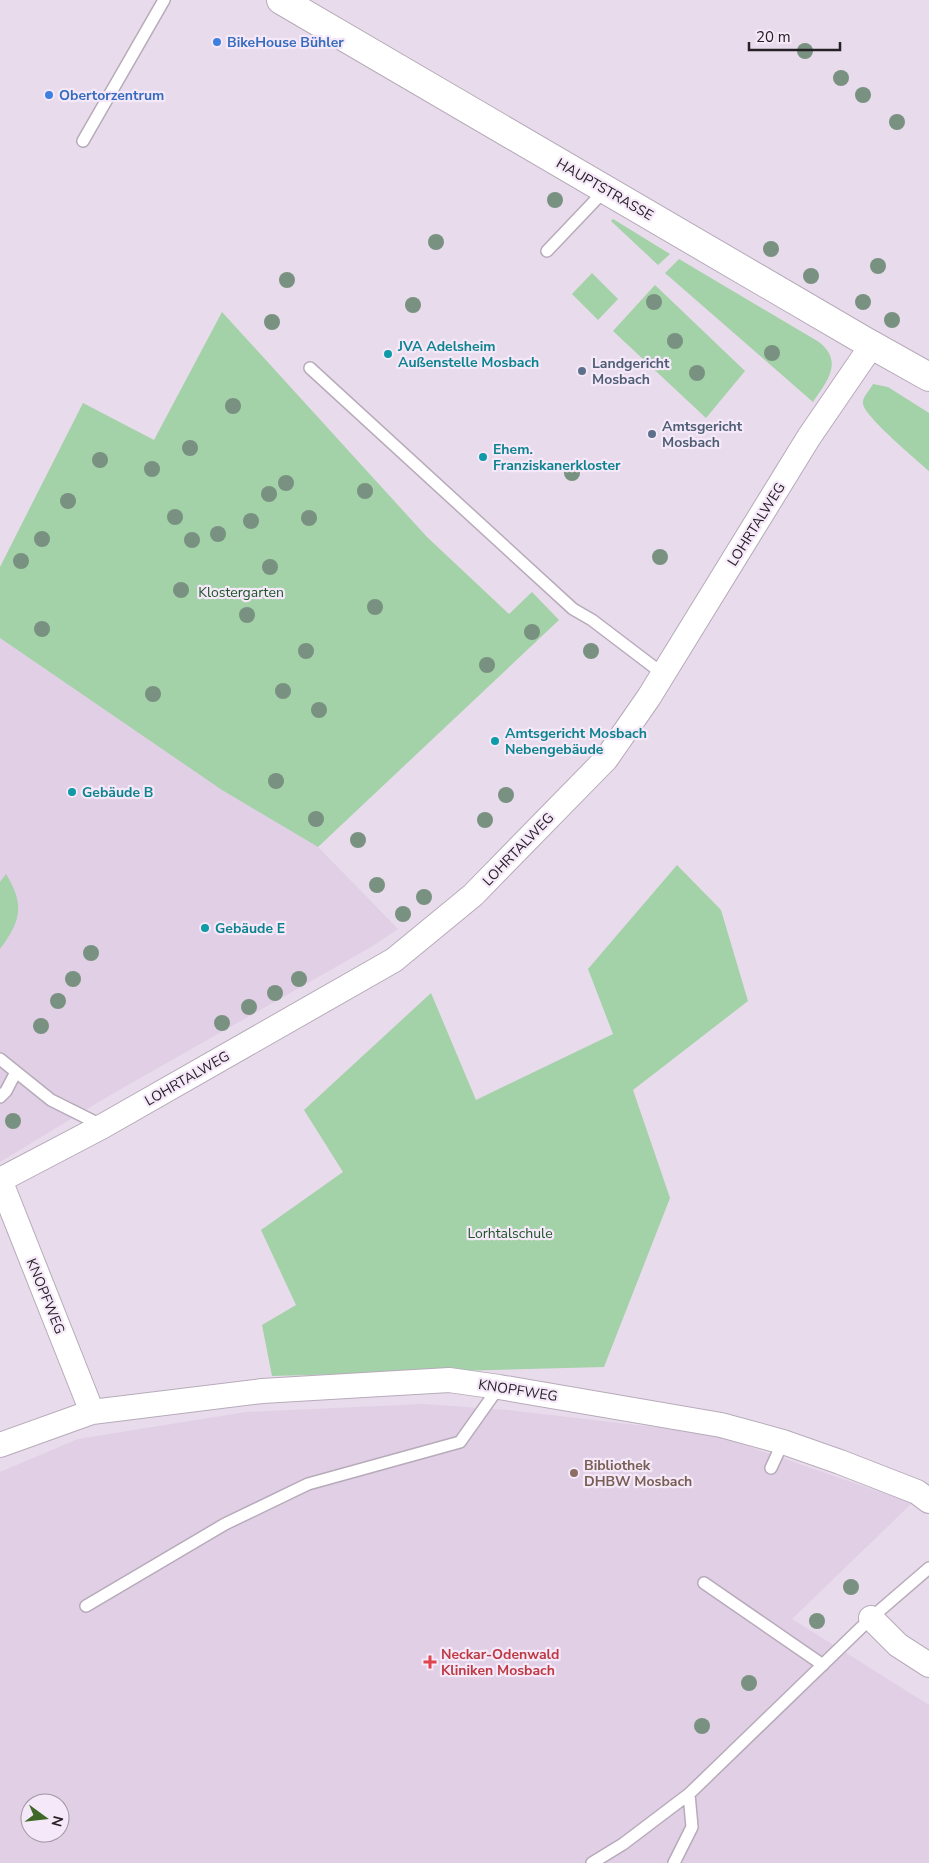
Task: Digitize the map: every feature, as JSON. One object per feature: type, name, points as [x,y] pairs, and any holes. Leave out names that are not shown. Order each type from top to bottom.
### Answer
[{"type":"street","name":"HAUPTSTRASSE","points":[[281,0],[929,377]]},
{"type":"street","name":"LOHRTALWEG","points":[[0,1180],[103,1126],[394,960],[473,895],[606,759],[649,697],[809,437],[872,345]]},
{"type":"street","name":"KNOPFWEG","points":[[0,1180],[92,1412]]},
{"type":"street","name":"KNOPFWEG","points":[[0,1445],[92,1412],[262,1391],[449,1380],[721,1425],[783,1442],[840,1462],[918,1492],[929,1501]]},
{"type":"street","points":[[871,1618],[898,1645],[929,1665]]},
{"type":"lane","points":[[83,141],[164,0]]},
{"type":"lane","points":[[547,251],[606,189]]},
{"type":"lane","points":[[310,368],[573,608],[592,620],[662,674]]},
{"type":"lane","points":[[0,1059],[51,1100],[103,1126]]},
{"type":"lane","points":[[0,1097],[6,1091],[16,1072]]},
{"type":"lane","points":[[86,1606],[224,1524],[308,1484],[460,1442],[499,1387]]},
{"type":"lane","points":[[771,1468],[783,1442]]},
{"type":"lane","points":[[592,1863],[623,1844],[689,1794],[871,1618],[929,1568]]},
{"type":"lane","points":[[704,1584],[822,1665]]},
{"type":"lane","points":[[674,1863],[692,1827],[689,1794]]},
{"type":"shaded area","points":[[0,638],[222,790],[318,847],[398,929],[371,947],[112,1094],[0,1162]]},
{"type":"shaded area","name":"Neckar-Odenwald Kliniken Mosbach","points":[[423,1404],[508,1410],[713,1434],[912,1503],[792,1619],[929,1705],[929,1863],[0,1863],[0,1472],[78,1439],[246,1412]]},
{"type":"green space","points":[[613,219],[670,254],[658,265],[611,221]]},
{"type":"green space","points":[[679,259],[819,342],[826,349],[831,357],[831,372],[813,402],[665,273]]},
{"type":"green space","points":[[592,273],[618,299],[598,320],[572,294]]},
{"type":"green space","points":[[655,285],[745,371],[706,418],[613,331]]},
{"type":"green space","name":"Klostergarten","points":[[222,312],[427,537],[509,614],[532,592],[559,620],[318,847],[222,790],[0,638],[0,567],[83,403],[154,440]]},
{"type":"green space","points":[[873,384],[888,387],[929,413],[929,471],[882,428],[866,410],[863,401]]},
{"type":"green space","name":"Lorhtalschule","points":[[677,865],[721,910],[748,1001],[633,1090],[670,1198],[604,1367],[272,1376],[262,1325],[296,1305],[261,1230],[343,1172],[304,1110],[431,993],[476,1100],[613,1034],[588,969]]},
{"type":"green space","points":[[6,874],[16,895],[18,913],[12,930],[0,949],[0,882]]},
{"type":"place","name":"BikeHouse Bühler","points":[[217,42]]},
{"type":"place","name":"Obertorzentrum","points":[[49,95]]},
{"type":"place","name":"JVA Adelsheim Außenstelle Mosbach","points":[[388,354]]},
{"type":"place","name":"Landgericht Mosbach","points":[[582,371]]},
{"type":"place","name":"Amtsgericht Mosbach","points":[[652,434]]},
{"type":"place","name":"Ehem. Franziskanerkloster","points":[[483,457]]},
{"type":"place","name":"Amtsgericht Mosbach Nebengebäude","points":[[495,741]]},
{"type":"place","name":"Gebäude B","points":[[72,792]]},
{"type":"place","name":"Gebäude E","points":[[205,928]]},
{"type":"place","name":"Bibliothek DHBW Mosbach","points":[[574,1473]]},
{"type":"place","name":"Neckar-Odenwald Kliniken Mosbach","points":[[430,1662]]}]
